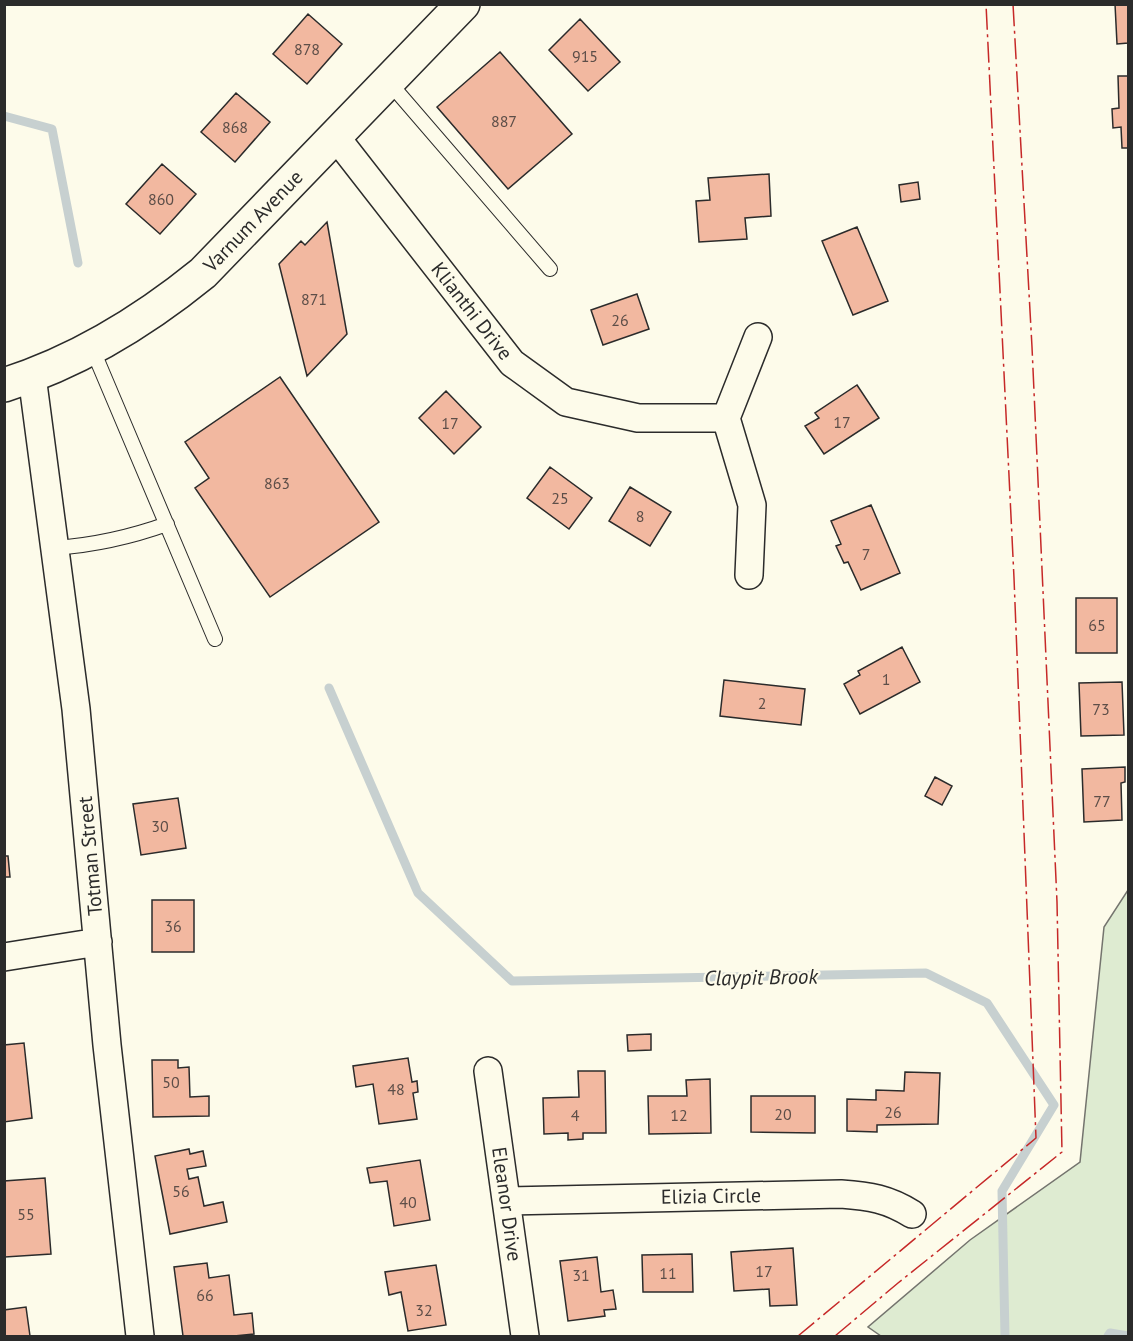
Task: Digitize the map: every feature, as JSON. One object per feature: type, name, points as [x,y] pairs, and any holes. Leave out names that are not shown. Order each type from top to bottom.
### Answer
[{"type":"main road","name":"Varnum Avenue","points":[[18,381],[92,347],[133,324],[168,301],[203,273],[463,4]]},
{"type":"street","name":"Klianthi Drive","points":[[335,136],[512,363],[566,402],[638,418],[726,418]]},
{"type":"street","points":[[749,575],[752,505],[726,418],[758,337]]},
{"type":"street","name":"Totman Street","points":[[18,381],[55,548],[76,710],[140,1336]]},
{"type":"street","points":[[4,957],[98,942]]},
{"type":"street","name":"Eleanor Drive","points":[[488,1071],[525,1336]]},
{"type":"street","name":"Elizia Circle","points":[[507,1201],[841,1194],[867,1196],[893,1202],[912,1214]]},
{"type":"lane","points":[[388,81],[550,270]]},
{"type":"lane","points":[[92,347],[215,639]]},
{"type":"lane","points":[[55,548],[89,545],[131,537],[167,524]]},
{"type":"green space","points":[[1128,890],[1128,1336],[881,1336],[868,1327],[970,1240],[1080,1162],[1104,927]]},
{"type":"building","points":[[1115,4],[1128,4],[1128,43],[1117,44]]},
{"type":"building","points":[[308,14],[342,44],[307,84],[273,54]]},
{"type":"building","points":[[580,19],[620,62],[588,91],[549,50]]},
{"type":"building","points":[[500,52],[572,134],[508,189],[437,107]]},
{"type":"building","points":[[1118,76],[1128,76],[1128,148],[1122,148],[1121,127],[1113,128],[1112,109],[1119,108]]},
{"type":"building","points":[[236,93],[270,122],[235,162],[201,132]]},
{"type":"building","points":[[162,164],[196,194],[160,234],[126,204]]},
{"type":"building","points":[[769,174],[771,216],[745,218],[747,239],[699,242],[696,201],[710,200],[708,178]]},
{"type":"building","points":[[918,182],[920,199],[901,202],[899,185]]},
{"type":"building","points":[[327,222],[347,334],[307,376],[279,264],[301,241],[305,245]]},
{"type":"building","points":[[857,227],[888,301],[853,315],[822,241]]},
{"type":"building","points":[[637,294],[649,329],[603,345],[591,310]]},
{"type":"building","points":[[280,377],[379,522],[270,597],[195,488],[209,478],[185,442]]},
{"type":"building","points":[[857,385],[879,418],[824,454],[805,426],[819,418],[815,413]]},
{"type":"building","points":[[446,391],[481,427],[454,454],[419,418]]},
{"type":"building","points":[[550,467],[592,498],[569,529],[527,498]]},
{"type":"building","points":[[630,487],[671,512],[650,546],[609,521]]},
{"type":"building","points":[[871,505],[900,573],[861,590],[848,562],[844,563],[836,546],[841,544],[831,521]]},
{"type":"building","points":[[1076,598],[1117,598],[1117,653],[1076,653]]},
{"type":"building","points":[[902,647],[920,682],[860,714],[844,684],[860,675],[858,671]]},
{"type":"building","points":[[724,680],[805,689],[801,725],[720,716]]},
{"type":"building","points":[[1122,682],[1124,735],[1081,736],[1079,683]]},
{"type":"building","points":[[1125,767],[1125,782],[1121,783],[1122,820],[1084,822],[1082,769]]},
{"type":"building","points":[[935,777],[952,786],[942,805],[925,796]]},
{"type":"building","points":[[178,798],[186,848],[141,855],[133,804]]},
{"type":"building","points":[[4,856],[8,856],[10,877],[4,877]]},
{"type":"building","points":[[152,900],[194,900],[194,952],[152,952]]},
{"type":"building","points":[[651,1034],[651,1050],[628,1051],[627,1035]]},
{"type":"building","points":[[24,1043],[32,1118],[4,1122],[4,1045]]},
{"type":"building","points":[[408,1058],[412,1082],[417,1081],[418,1092],[413,1093],[417,1119],[379,1124],[373,1084],[356,1087],[353,1066]]},
{"type":"building","points":[[152,1060],[178,1060],[178,1068],[189,1067],[190,1097],[209,1096],[209,1116],[153,1117]]},
{"type":"building","points":[[578,1071],[605,1071],[606,1133],[583,1133],[583,1139],[568,1140],[568,1133],[544,1134],[543,1098],[579,1097]]},
{"type":"building","points":[[905,1072],[940,1073],[938,1124],[877,1125],[877,1132],[847,1131],[847,1099],[876,1100],[876,1090],[904,1091]]},
{"type":"building","points":[[710,1079],[711,1133],[649,1134],[648,1096],[687,1096],[686,1080]]},
{"type":"building","points":[[751,1096],[815,1096],[815,1133],[751,1132]]},
{"type":"building","points":[[189,1149],[190,1154],[203,1151],[206,1166],[187,1169],[189,1179],[198,1177],[204,1206],[223,1202],[227,1222],[170,1234],[155,1156]]},
{"type":"building","points":[[420,1160],[430,1220],[394,1226],[387,1181],[370,1183],[367,1168]]},
{"type":"building","points":[[45,1178],[51,1254],[5,1257],[4,1181]]},
{"type":"building","points":[[793,1248],[797,1305],[770,1306],[769,1289],[734,1291],[731,1252]]},
{"type":"building","points":[[692,1254],[693,1292],[643,1292],[642,1255]]},
{"type":"building","points":[[597,1257],[601,1292],[613,1290],[616,1309],[604,1310],[605,1316],[568,1321],[560,1261]]},
{"type":"building","points":[[207,1263],[209,1278],[229,1275],[234,1315],[252,1313],[254,1334],[183,1336],[174,1267]]},
{"type":"building","points":[[436,1265],[446,1325],[408,1331],[401,1292],[389,1295],[385,1272]]},
{"type":"building","points":[[26,1307],[30,1336],[4,1336],[4,1310]]},
{"type":"waterway","name":"Claypit Brook","points":[[4,116],[52,129],[78,263]]},
{"type":"waterway","name":"Claypit Brook","points":[[329,688],[418,893],[512,981],[926,973],[987,1003],[1054,1105],[1002,1191],[1005,1336]]},
{"type":"waterway","name":"Claypit Brook","points":[[1108,1336],[1110,1333],[1128,1336]]},
{"type":"power","points":[[798,1336],[1036,1138],[1014,578],[986,4]]},
{"type":"power","points":[[835,1336],[1062,1152],[1057,902],[1032,347],[1013,4]]}]
